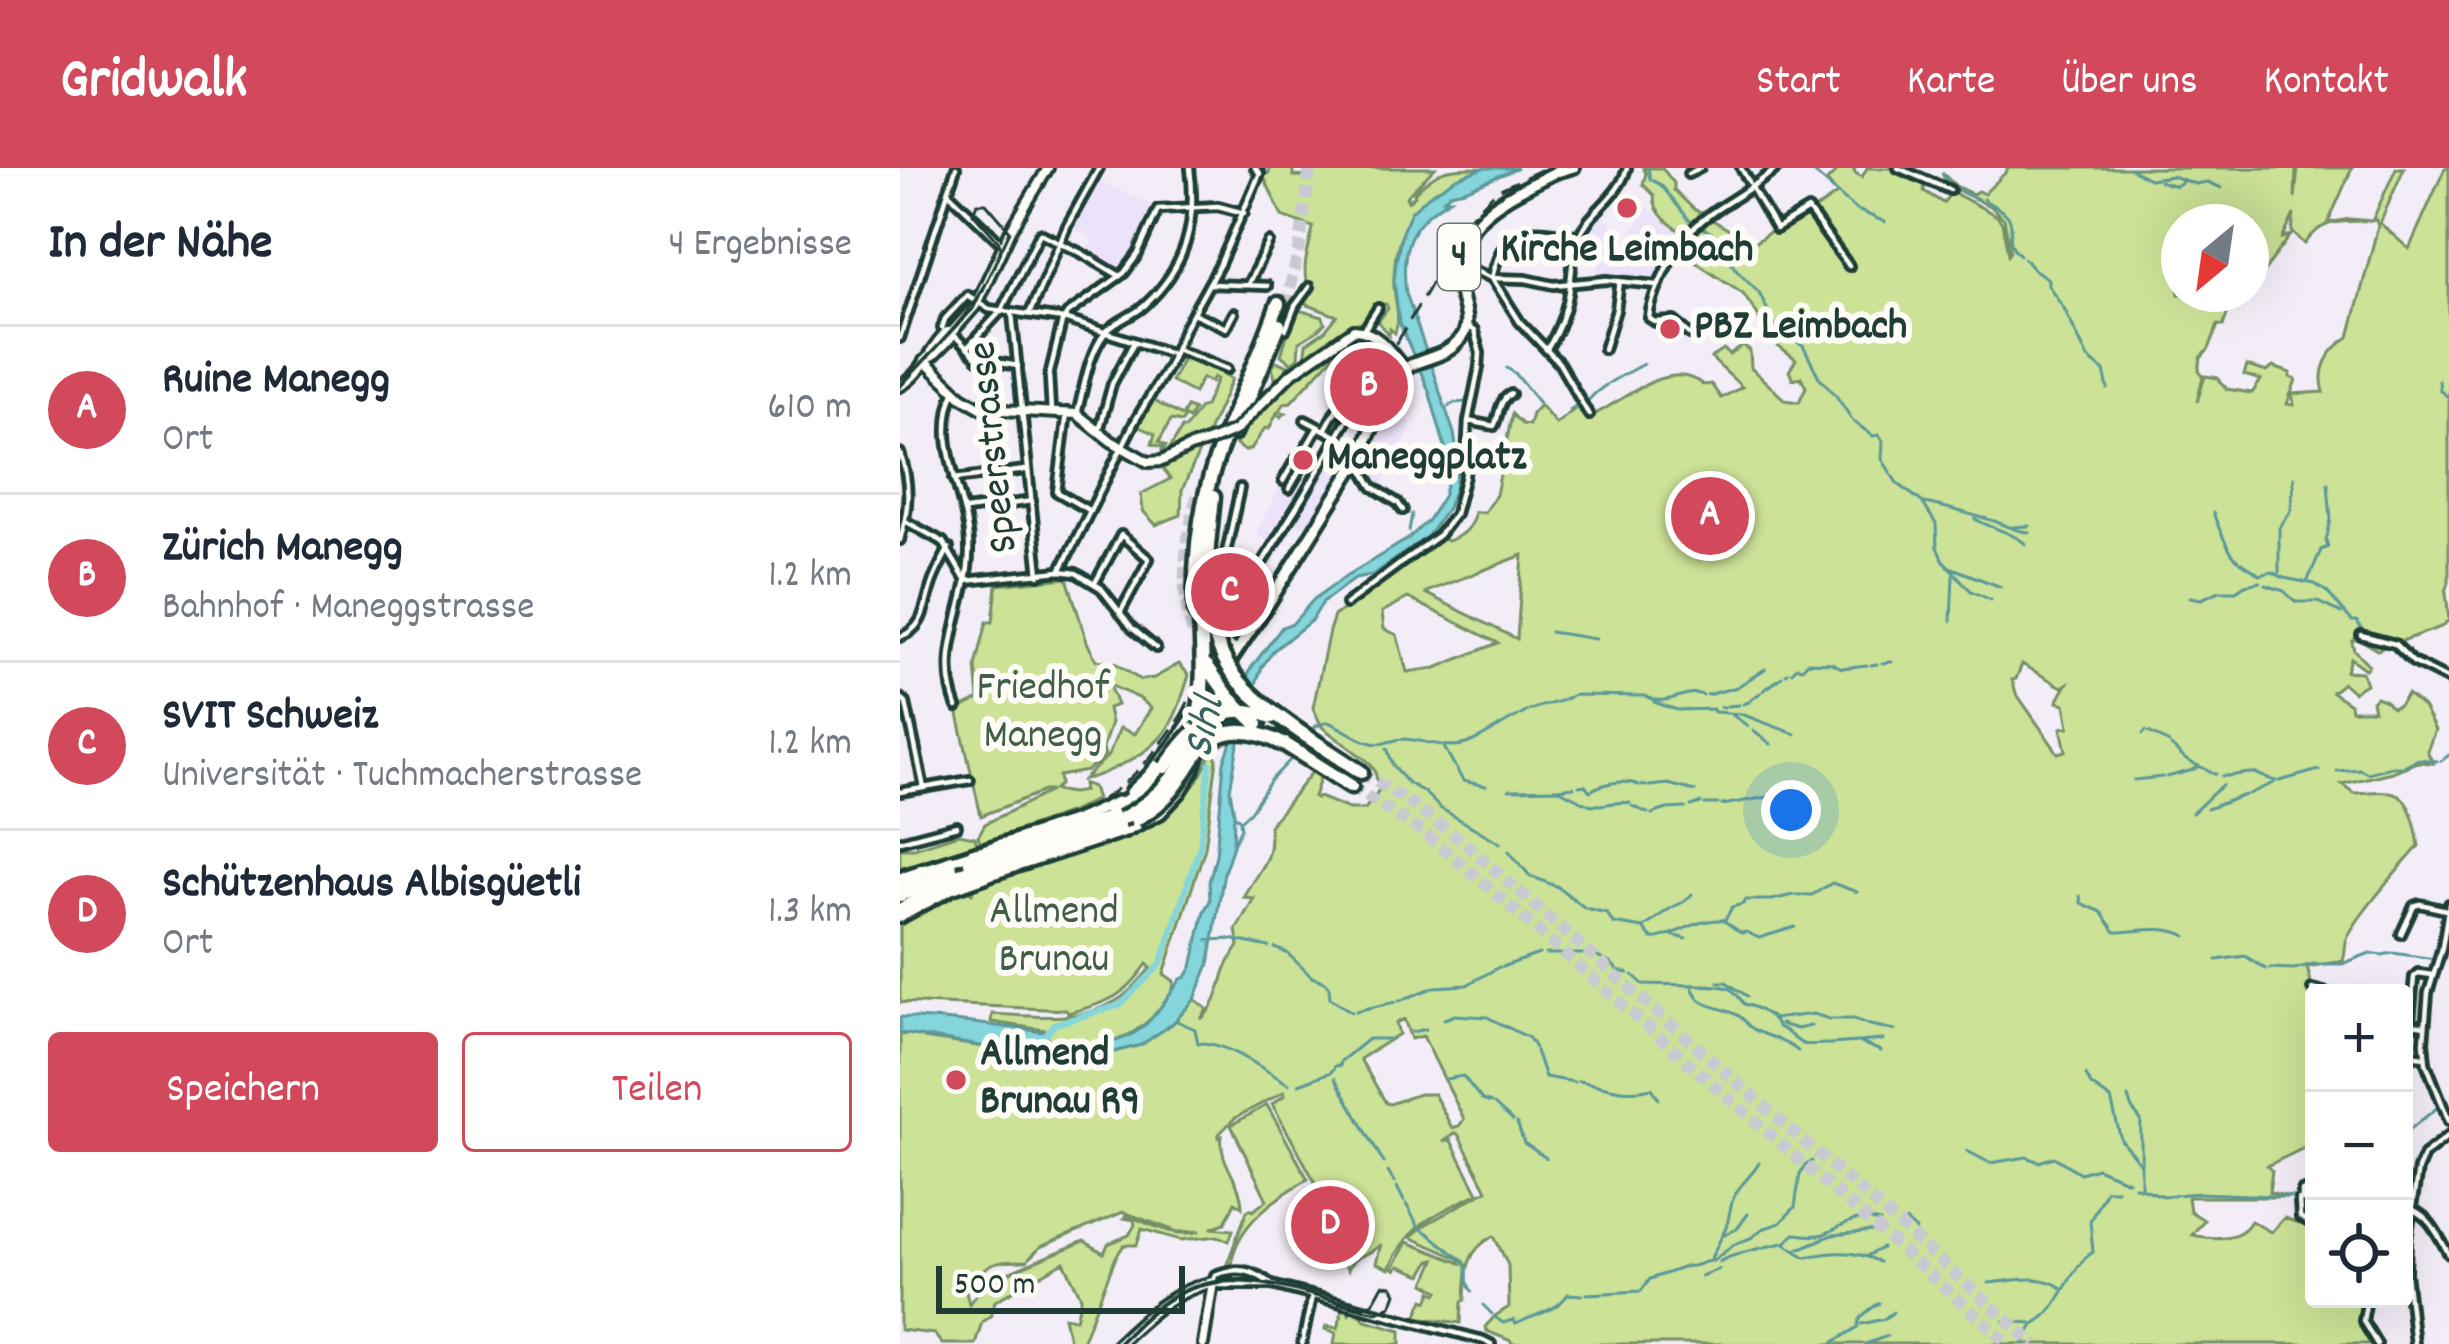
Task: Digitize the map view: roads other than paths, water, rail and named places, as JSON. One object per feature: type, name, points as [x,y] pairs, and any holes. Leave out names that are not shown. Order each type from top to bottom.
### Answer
[{"type":"highway","points":[[1198,492],[1282,305],[1270,351],[1228,449],[1205,533],[1201,575],[1223,658],[1249,694],[1361,772]]},
{"type":"highway","points":[[901,895],[990,870],[1121,816],[1164,779],[1182,754],[1192,729],[1200,678],[1199,533],[1208,488],[1241,394]]},
{"type":"highway","points":[[1193,632],[1210,671],[1246,716],[1352,786]]},
{"type":"highway","points":[[1121,816],[1193,730],[1215,716],[1254,712],[1300,732]]},
{"type":"highway","points":[[901,895],[975,861],[1064,836],[1165,798],[1198,752],[1228,732],[1259,733],[1283,744]]},
{"type":"highway","points":[[1007,842],[1064,836]]},
{"type":"highway","points":[[901,895],[975,861]]},
{"type":"highway","points":[[954,872],[990,870]]},
{"type":"main road","points":[[901,382],[913,377],[922,362],[952,338],[947,330],[977,302],[1048,168]]},
{"type":"main road","name":"4","points":[[1407,366],[1458,343],[1466,327],[1458,264],[1463,244],[1483,215],[1559,170]]},
{"type":"main road","points":[[901,895],[1007,842],[1090,815],[1119,800],[1156,767],[1231,663],[1356,463],[1394,378],[1407,366],[1376,336],[1361,330],[1323,349],[1270,393],[1236,430],[1158,462],[1123,447],[1072,413],[993,411],[974,405],[922,362]]},
{"type":"main road","points":[[990,870],[1119,834],[1154,817],[1189,779],[1231,663]]},
{"type":"main road","points":[[1200,708],[1209,709],[1211,716]]},
{"type":"main road","points":[[1117,1344],[1160,1305],[1214,1279]]},
{"type":"main road","points":[[1203,1344],[1214,1279]]},
{"type":"main road","points":[[1194,1287],[1210,1299]]},
{"type":"street","points":[[900,338],[902,318],[956,168]]},
{"type":"street","points":[[1029,314],[1099,168]]},
{"type":"street","points":[[1090,511],[1057,492],[1072,413],[1106,332],[1141,309],[1166,281],[1186,244],[1194,208],[1190,168]]},
{"type":"street","points":[[1559,170],[1575,168]]},
{"type":"street","points":[[1547,349],[1562,317],[1579,236],[1614,194],[1628,168]]},
{"type":"street","points":[[1688,174],[1700,168]]},
{"type":"street","points":[[1741,168],[1776,229],[1808,210],[1849,266]]},
{"type":"street","points":[[1690,334],[1674,321],[1649,318],[1657,285],[1673,253],[1702,218],[1777,168]]},
{"type":"street","points":[[1898,168],[1950,190]]},
{"type":"street","points":[[1060,571],[1244,213],[1257,170]]},
{"type":"street","points":[[948,192],[1004,246]]},
{"type":"street","points":[[1051,412],[1049,376],[1064,319],[1120,276],[1136,256],[1158,208],[1224,207],[1244,213]]},
{"type":"street","points":[[1579,236],[1516,232],[1501,247],[1492,278],[1520,322],[1559,363],[1589,415]]},
{"type":"street","points":[[967,348],[1001,311],[1040,233],[1120,276]]},
{"type":"street","points":[[1248,284],[1269,242]]},
{"type":"street","points":[[1458,264],[1492,278],[1657,285]]},
{"type":"street","points":[[1604,349],[1620,281]]},
{"type":"street","points":[[1209,284],[1267,286]]},
{"type":"street","points":[[1286,329],[1309,287]]},
{"type":"street","points":[[977,302],[1001,311],[1064,319],[1228,369]]},
{"type":"street","points":[[1361,330],[1378,308]]},
{"type":"street","name":"Speerstrasse","points":[[1012,313],[1039,575]]},
{"type":"street","points":[[1193,313],[1226,328],[1234,314]]},
{"type":"street","points":[[1346,604],[1451,521],[1466,476],[1468,421],[1480,356],[1474,331],[1466,327]]},
{"type":"street","points":[[947,330],[978,359],[1018,366]]},
{"type":"street","points":[[1099,431],[1112,385],[1134,341]]},
{"type":"street","points":[[1238,650],[1226,642],[1224,624],[1372,376]]},
{"type":"street","points":[[955,390],[947,432],[970,551],[947,667],[957,707]]},
{"type":"street","points":[[1468,421],[1493,426],[1511,394]]},
{"type":"street","points":[[1332,401],[1336,410],[1349,417]]},
{"type":"street","points":[[1283,481],[1336,410]]},
{"type":"street","points":[[993,411],[997,439]]},
{"type":"street","points":[[1305,420],[1336,439],[1376,489],[1403,510]]},
{"type":"street","points":[[900,453],[909,487],[900,540]]},
{"type":"street","points":[[1289,489],[1303,465],[1300,458]]},
{"type":"street","points":[[954,479],[1028,469]]},
{"type":"street","points":[[1237,606],[1216,594],[1240,488]]},
{"type":"street","points":[[965,510],[1032,501]]},
{"type":"street","points":[[904,517],[949,548],[966,580]]},
{"type":"street","points":[[1095,582],[1121,535],[1149,559],[1120,613]]},
{"type":"street","points":[[900,637],[921,621],[933,579],[949,548]]},
{"type":"street","points":[[966,580],[1076,573],[1095,582],[1132,628],[1156,648]]},
{"type":"street","points":[[2361,635],[2395,644],[2409,659],[2449,680]]},
{"type":"street","points":[[900,698],[906,703],[924,788]]},
{"type":"street","points":[[900,792],[970,780]]},
{"type":"street","points":[[900,841],[957,826]]},
{"type":"street","points":[[2401,934],[2414,906],[2447,907],[2442,947],[2432,975],[2425,1057],[2449,1121]]},
{"type":"street","points":[[2425,1025],[2410,1021],[2414,977],[2432,975]]},
{"type":"street","points":[[2413,1054],[2425,1057]]},
{"type":"street","points":[[2410,1200],[2421,1158],[2448,1136]]},
{"type":"street","points":[[2305,1190],[2300,1217],[2305,1220]]},
{"type":"street","points":[[2413,1210],[2427,1218],[2449,1254]]},
{"type":"street","points":[[1214,1279],[1244,1270],[1272,1286]]},
{"type":"street","points":[[1214,1279],[1223,1286],[1272,1286],[1312,1295],[1491,1344]]},
{"type":"street","points":[[1302,1344],[1312,1295]]},
{"type":"street","points":[[2365,1308],[2363,1321],[2377,1344]]},
{"type":"street","points":[[2410,1308],[2414,1344]]},
{"type":"water","name":"Sihl","points":[[1483,168],[1518,168],[1450,193],[1444,199],[1450,199],[1416,227],[1406,249],[1406,293],[1454,433],[1455,489],[1428,536],[1323,602],[1312,620],[1274,650],[1262,667],[1238,745],[1230,790],[1233,846],[1224,872],[1209,964],[1195,999],[1172,1024],[1141,1045],[1091,1058],[1031,1054],[900,1033],[900,1017],[1045,1032],[1045,1038],[1068,1044],[1102,1044],[1142,1027],[1186,977],[1210,901],[1224,762],[1251,668],[1282,627],[1293,623],[1314,599],[1348,575],[1408,539],[1444,495],[1450,465],[1429,391],[1399,322],[1396,262],[1411,212],[1456,178]]},
{"type":"waterway","points":[[1648,168],[1650,179],[1661,185],[1690,221],[1712,233],[1736,269],[1759,292],[1778,332],[1803,346],[1819,377],[1853,421],[1873,436],[1879,435],[1882,459],[1897,483],[1922,502],[1936,524],[1942,559],[1971,591],[1991,600]]},
{"type":"waterway","points":[[1809,168],[1855,209],[1885,222]]},
{"type":"waterway","points":[[2129,168],[2149,179],[2172,176],[2222,188]]},
{"type":"waterway","points":[[1943,174],[1949,185],[1978,199]]},
{"type":"waterway","points":[[2159,181],[2176,186],[2183,181]]},
{"type":"waterway","points":[[1983,199],[2009,218],[2010,240],[2020,255]]},
{"type":"waterway","points":[[2024,258],[2048,279],[2088,358],[2104,371],[2108,389]]},
{"type":"waterway","points":[[1448,407],[1465,402],[1476,361]]},
{"type":"waterway","points":[[1586,403],[1643,364]]},
{"type":"waterway","points":[[1507,368],[1539,403]]},
{"type":"waterway","points":[[2439,381],[2440,390],[2449,398]]},
{"type":"waterway","points":[[1570,410],[1579,403]]},
{"type":"waterway","points":[[2279,572],[2279,528],[2291,511],[2294,477]]},
{"type":"waterway","points":[[2308,580],[2321,550],[2328,547],[2328,483]]},
{"type":"waterway","points":[[1924,503],[2029,532]]},
{"type":"waterway","points":[[2213,513],[2238,560],[2259,575],[2272,572],[2315,584],[2364,633],[2377,637]]},
{"type":"waterway","points":[[1409,531],[1412,514]]},
{"type":"waterway","points":[[1975,519],[2026,544]]},
{"type":"waterway","points":[[2012,527],[2029,526]]},
{"type":"waterway","points":[[1947,566],[2001,587]]},
{"type":"waterway","points":[[1951,621],[1953,575]]},
{"type":"waterway","points":[[2190,597],[2201,599],[2260,582]]},
{"type":"waterway","points":[[2266,585],[2284,591],[2296,602],[2313,602]]},
{"type":"waterway","points":[[2316,601],[2341,613]]},
{"type":"waterway","points":[[1550,632],[1596,639]]},
{"type":"waterway","points":[[2400,651],[2411,664]]},
{"type":"waterway","points":[[1792,672],[1808,662],[1842,668],[1867,665]]},
{"type":"waterway","points":[[1882,663],[1892,662]]},
{"type":"waterway","points":[[1871,665],[1877,664]]},
{"type":"waterway","points":[[1707,695],[1737,687],[1765,669]]},
{"type":"waterway","points":[[1763,691],[1782,677]]},
{"type":"waterway","points":[[1751,700],[1760,693]]},
{"type":"waterway","points":[[1521,715],[1574,695],[1661,700],[1703,695]]},
{"type":"waterway","points":[[1654,702],[1677,710],[1741,714],[1795,734]]},
{"type":"waterway","points":[[1743,704],[1749,702]]},
{"type":"waterway","points":[[1727,706],[1739,705]]},
{"type":"waterway","points":[[1731,714],[1748,726]]},
{"type":"waterway","points":[[1309,735],[1328,722],[1373,743],[1404,739],[1453,746],[1476,740],[1518,716]]},
{"type":"waterway","points":[[1753,731],[1771,744]]},
{"type":"waterway","points":[[2143,734],[2146,731]]},
{"type":"waterway","points":[[2149,732],[2169,743]]},
{"type":"waterway","points":[[2171,746],[2186,760],[2216,774]]},
{"type":"waterway","points":[[1444,747],[1463,781],[1486,786]]},
{"type":"waterway","points":[[1387,748],[1393,765],[1408,783],[1500,843]]},
{"type":"waterway","points":[[2441,761],[2449,755]]},
{"type":"waterway","points":[[1234,815],[1241,820],[1250,812],[1293,757]]},
{"type":"waterway","points":[[2405,765],[2418,759],[2437,761]]},
{"type":"waterway","points":[[1044,1037],[1055,1024],[1120,1005],[1161,964],[1200,846],[1210,764]]},
{"type":"waterway","points":[[2167,777],[2199,766]]},
{"type":"waterway","points":[[2337,771],[2367,773],[2402,767]]},
{"type":"waterway","points":[[2280,781],[2319,770]]},
{"type":"waterway","points":[[2222,776],[2254,773],[2277,781]]},
{"type":"waterway","points":[[2134,780],[2163,777]]},
{"type":"waterway","points":[[1579,786],[1590,791],[1614,783],[1639,785]]},
{"type":"waterway","points":[[2249,794],[2274,783]]},
{"type":"waterway","points":[[1649,786],[1668,784],[1695,791]]},
{"type":"waterway","points":[[1642,785],[1646,786]]},
{"type":"waterway","points":[[2192,813],[2223,785]]},
{"type":"waterway","points":[[1558,789],[1574,787]]},
{"type":"waterway","points":[[1509,790],[1558,789],[1585,803]]},
{"type":"waterway","points":[[2207,809],[2245,795]]},
{"type":"waterway","points":[[1722,805],[1768,797]]},
{"type":"waterway","points":[[1588,804],[1630,803]]},
{"type":"waterway","points":[[1691,806],[1701,803]]},
{"type":"waterway","points":[[1705,804],[1718,804]]},
{"type":"waterway","points":[[1632,806],[1648,813]]},
{"type":"waterway","points":[[1652,814],[1686,808]]},
{"type":"waterway","points":[[1232,846],[1240,822]]},
{"type":"waterway","points":[[1509,851],[1530,876],[1558,887],[1585,908],[1607,913],[1613,923],[1643,928],[1652,939],[1725,920],[1732,907],[1745,900],[1812,895],[1832,883],[1857,892]]},
{"type":"waterway","points":[[1643,928],[1692,894]]},
{"type":"waterway","points":[[2080,896],[2081,903],[2101,912],[2115,932],[2160,929],[2186,936]]},
{"type":"waterway","points":[[1723,920],[1759,938],[1795,927]]},
{"type":"waterway","points":[[1672,935],[1686,939]]},
{"type":"waterway","points":[[1207,940],[1269,947]]},
{"type":"waterway","points":[[1275,948],[1325,982],[1330,998],[1352,1012]]},
{"type":"waterway","points":[[2270,968],[2342,964],[2370,953],[2435,959]]},
{"type":"waterway","points":[[1502,967],[1539,954]]},
{"type":"waterway","points":[[1546,954],[1592,954],[1628,973]]},
{"type":"waterway","points":[[2217,960],[2245,956],[2266,969]]},
{"type":"waterway","points":[[1399,1001],[1435,987],[1467,985],[1499,967]]},
{"type":"waterway","points":[[1633,975],[1643,984],[1725,987],[1744,1004],[1773,1019],[1813,1014],[1895,1030]]},
{"type":"waterway","points":[[1718,982],[1747,996]]},
{"type":"waterway","points":[[1692,986],[1700,1000],[1732,1012],[1753,1029],[1798,1051]]},
{"type":"waterway","points":[[1356,1011],[1395,1002]]},
{"type":"waterway","points":[[1454,1015],[1487,1017],[1529,1038],[1535,1048]]},
{"type":"waterway","points":[[1444,1019],[1453,1016]]},
{"type":"waterway","points":[[1773,1019],[1803,1044],[1883,1040]]},
{"type":"waterway","points":[[1177,1021],[1195,1029],[1198,1043],[1233,1052],[1289,1084]]},
{"type":"waterway","points":[[1780,1024],[1797,1029],[1811,1026]]},
{"type":"waterway","points":[[1412,1032],[1426,1029]]},
{"type":"waterway","points":[[1299,1084],[1331,1072],[1368,1039],[1389,1039]]},
{"type":"waterway","points":[[1861,1043],[1881,1051]]},
{"type":"waterway","points":[[1536,1051],[1545,1077],[1574,1082]]},
{"type":"waterway","points":[[2086,1075],[2091,1085],[2111,1099],[2121,1140],[2141,1165],[2141,1188]]},
{"type":"waterway","points":[[1446,1079],[1463,1076],[1482,1100],[1491,1103]]},
{"type":"waterway","points":[[1335,1078],[1384,1163]]},
{"type":"waterway","points":[[1578,1081],[1623,1090],[1652,1088],[1659,1099]]},
{"type":"waterway","points":[[2128,1097],[2141,1120],[2141,1163]]},
{"type":"waterway","points":[[1494,1104],[1513,1121]]},
{"type":"waterway","points":[[2413,1127],[2438,1107]]},
{"type":"waterway","points":[[1517,1123],[1524,1143],[1546,1158]]},
{"type":"waterway","points":[[1967,1151],[1990,1163],[2054,1157],[2080,1173],[2097,1168],[2128,1181]]},
{"type":"waterway","points":[[1587,1294],[1641,1291],[1650,1279],[1713,1261],[1733,1245],[1780,1223],[1795,1207],[1800,1174],[1812,1161]]},
{"type":"waterway","points":[[1722,1236],[1736,1192],[1759,1163]]},
{"type":"waterway","points":[[1388,1172],[1394,1182]]},
{"type":"waterway","points":[[2134,1186],[2163,1196],[2298,1197]]},
{"type":"waterway","points":[[1397,1187],[1404,1201]]},
{"type":"waterway","points":[[2024,1344],[2033,1324],[2051,1310],[2076,1269],[2093,1252],[2090,1221],[2106,1190],[2117,1190]]},
{"type":"waterway","points":[[1406,1204],[1418,1226]]},
{"type":"waterway","points":[[1710,1260],[1722,1236],[1737,1229],[1748,1214]]},
{"type":"waterway","points":[[1785,1243],[1794,1234],[1820,1235],[1856,1220],[1880,1222]]},
{"type":"waterway","points":[[1906,1221],[1916,1230]]},
{"type":"waterway","points":[[1420,1228],[1462,1259]]},
{"type":"waterway","points":[[1796,1250],[1832,1235],[1884,1230]]},
{"type":"waterway","points":[[1719,1262],[1783,1243],[1805,1257],[1842,1253],[1879,1262]]},
{"type":"waterway","points":[[1868,1255],[1882,1248]]},
{"type":"waterway","points":[[1463,1260],[1472,1291]]},
{"type":"waterway","points":[[1701,1276],[1719,1269]]},
{"type":"waterway","points":[[1989,1283],[2036,1279],[2062,1288]]},
{"type":"waterway","points":[[1495,1317],[1516,1324],[1551,1309],[1568,1294],[1582,1295]]},
{"type":"waterway","points":[[1831,1344],[1858,1327],[1879,1303]]},
{"type":"waterway","points":[[1483,1305],[1492,1314]]},
{"type":"waterway","points":[[1862,1324],[1893,1312]]},
{"type":"waterway","points":[[2004,1321],[2031,1323]]},
{"type":"waterway","points":[[1866,1344],[1887,1336]]},
{"type":"tunnel","points":[[1285,306],[1300,246],[1310,168]]},
{"type":"tunnel","points":[[1193,632],[1185,562],[1198,492]]},
{"type":"tunnel","points":[[1361,772],[1462,841],[2035,1344]]},
{"type":"tunnel","points":[[1351,786],[1425,834],[1476,876],[2009,1344]]},
{"type":"tram line","points":[[900,385],[959,322],[982,288],[992,269],[1001,248],[999,242],[973,213],[977,203],[986,203],[1010,231],[973,309],[900,387]]},
{"type":"tram line","points":[[1116,1344],[1146,1316],[1165,1301],[1189,1288],[1213,1282],[1237,1281],[1262,1283],[1287,1288],[1362,1307],[1373,1303],[1383,1285],[1392,1286],[1396,1293],[1391,1306],[1377,1312],[1271,1285],[1218,1283],[1167,1301],[1118,1344]]},
{"type":"railway","points":[[1180,718],[1217,645],[1469,218],[1496,191],[1545,168]]},
{"type":"railway","points":[[900,871],[1093,805],[1140,769],[1188,705]]},
{"type":"place","name":"Kirche Leimbach","points":[[1627,208]]},
{"type":"place","name":"PBZ Leimbach","points":[[1670,329]]},
{"type":"place","name":"Zürich Manegg","points":[[1369,387]]},
{"type":"place","name":"Maneggplatz","points":[[1303,460]]},
{"type":"place","name":"Ruine Manegg","points":[[1710,516]]},
{"type":"place","name":"SVIT Schweiz","points":[[1230,592]]},
{"type":"place","name":"Allmend Brunau R9","points":[[956,1080]]},
{"type":"place","name":"Schützenhaus Albisgüetli","points":[[1330,1225]]},
{"type":"park label","name":"Friedhof Manegg","points":[[1043,714]]},
{"type":"park label","name":"Allmend Brunau","points":[[1054,938]]}]
